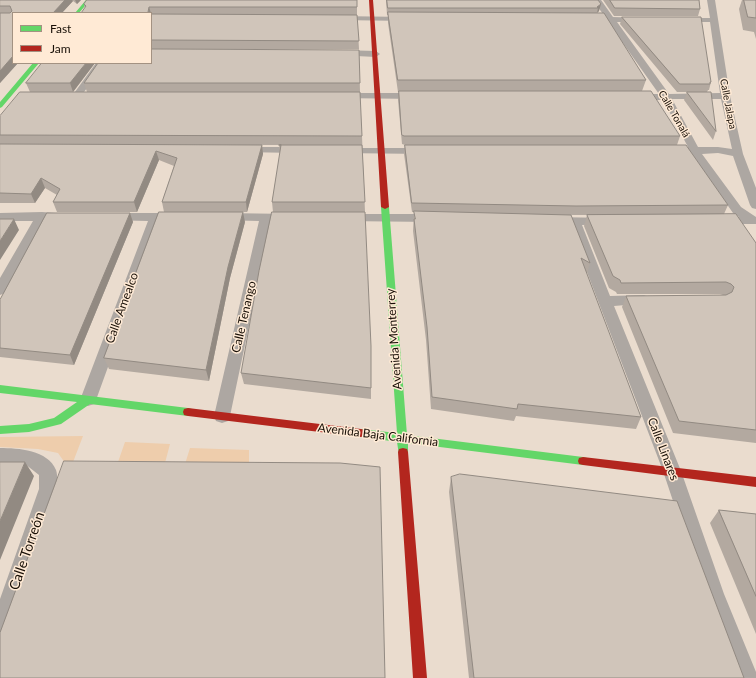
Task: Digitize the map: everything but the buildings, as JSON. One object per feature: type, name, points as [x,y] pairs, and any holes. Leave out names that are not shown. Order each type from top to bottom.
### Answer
[{"type":"main road","points":[[78,12],[88,0]]},
{"type":"main road","name":"Avenida Monterrey","points":[[371,0],[376,54],[377,96],[383,151],[385,218],[420,678]]},
{"type":"main road","points":[[0,106],[4,96],[35,64]]},
{"type":"main road","name":"Avenida Baja California","points":[[0,389],[756,482]]},
{"type":"main road","points":[[0,430],[29,428],[57,421],[88,400]]},
{"type":"street","name":"Calle Tonalá","points":[[597,0],[666,97],[695,151],[737,210],[755,219]]},
{"type":"street","name":"Calle Jalapa","points":[[711,0],[726,96],[738,154],[756,205]]},
{"type":"street","points":[[333,18],[420,19]]},
{"type":"street","points":[[579,19],[650,20]]},
{"type":"street","points":[[674,20],[713,20]]},
{"type":"street","points":[[329,53],[376,54]]},
{"type":"street","points":[[93,96],[73,96],[99,64]]},
{"type":"street","points":[[4,96],[24,96]]},
{"type":"street","points":[[330,96],[424,96]]},
{"type":"street","points":[[627,97],[726,96]]},
{"type":"street","points":[[232,150],[311,150]]},
{"type":"street","points":[[335,150],[439,151]]},
{"type":"street","points":[[655,151],[718,150],[738,154]]},
{"type":"street","points":[[0,216],[80,217]]},
{"type":"street","points":[[0,290],[42,216]]},
{"type":"street","points":[[95,217],[187,217]]},
{"type":"street","name":"Calle Amealco","points":[[88,400],[156,217]]},
{"type":"street","points":[[211,217],[305,218]]},
{"type":"street","name":"Calle Tenango","points":[[222,416],[266,218]]},
{"type":"street","points":[[329,218],[448,219]]},
{"type":"street","points":[[707,221],[755,219]]},
{"type":"street","points":[[543,221],[613,221]]},
{"type":"street","name":"Calle Linares","points":[[574,221],[607,301],[672,471],[714,594],[747,678]]},
{"type":"street","points":[[607,301],[660,300]]},
{"type":"street","name":"Calle Torreón","points":[[0,455],[19,455],[38,461],[48,472],[48,489],[0,629]]},
{"type":"shaded area","points":[[83,436],[70,470],[58,453],[38,449],[0,447],[0,437]]},
{"type":"shaded area","points":[[125,442],[170,444],[165,463],[118,462]]},
{"type":"shaded area","points":[[190,448],[249,450],[249,465],[185,464]]},
{"type":"traffic: fast","points":[[78,12],[88,0]]},
{"type":"traffic: fast","points":[[0,106],[35,64]]},
{"type":"traffic: fast","points":[[385,207],[403,452]]},
{"type":"traffic: fast","points":[[0,389],[188,412]]},
{"type":"traffic: fast","points":[[0,430],[29,428],[57,421],[88,400]]},
{"type":"traffic: fast","points":[[361,433],[583,461]]},
{"type":"traffic: jam","points":[[371,0],[383,155],[385,207]]},
{"type":"traffic: jam","points":[[188,412],[361,433]]},
{"type":"traffic: jam","points":[[403,452],[420,678]]},
{"type":"traffic: jam","points":[[583,461],[756,482]]}]
